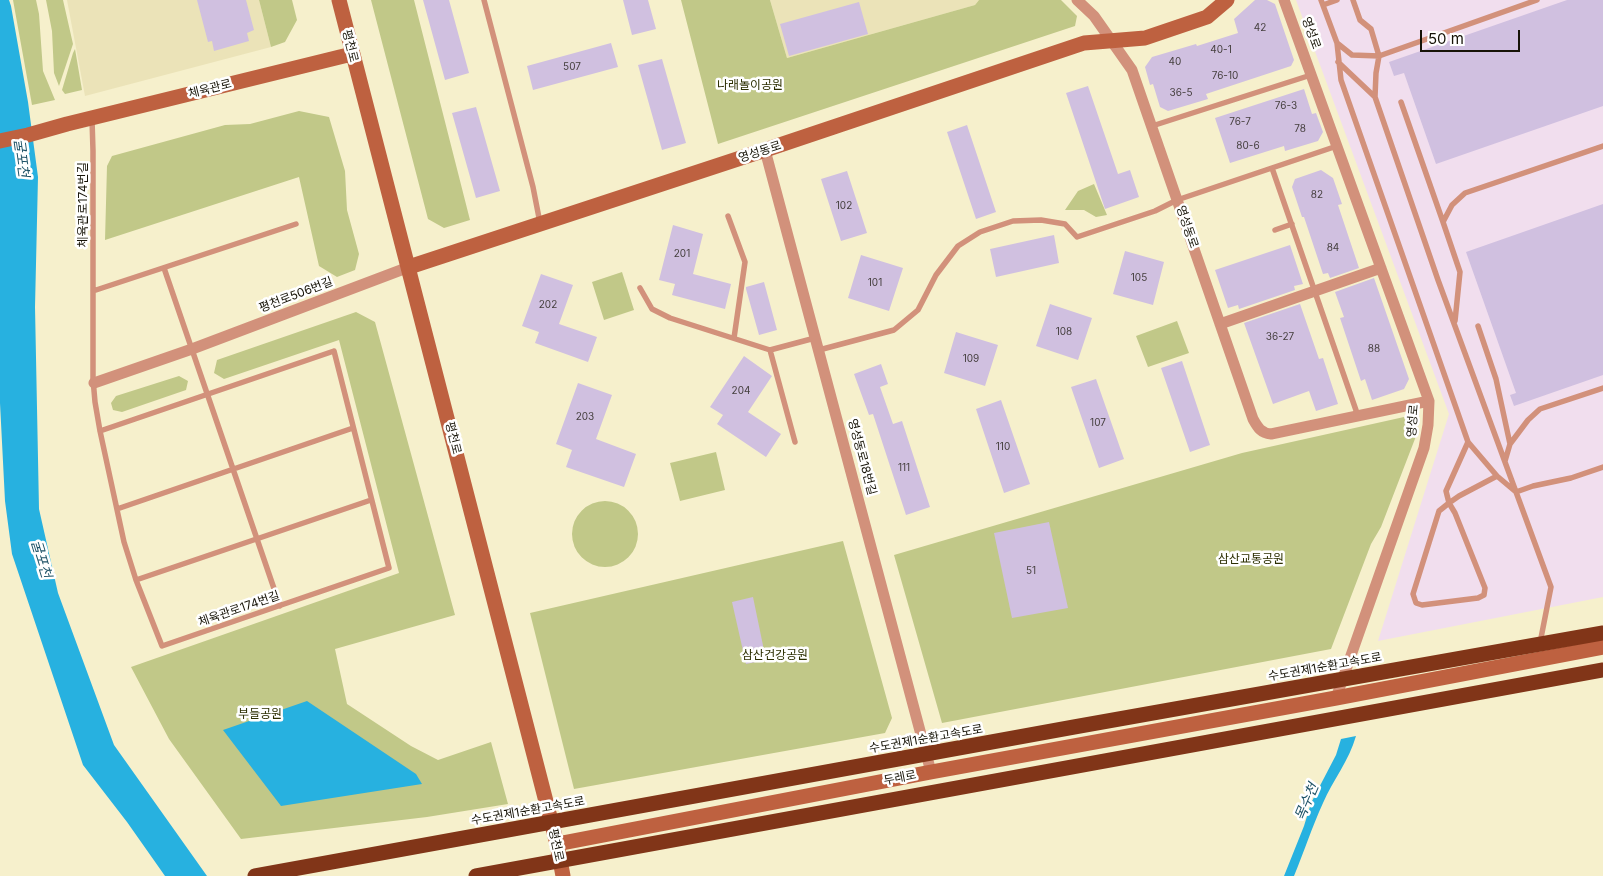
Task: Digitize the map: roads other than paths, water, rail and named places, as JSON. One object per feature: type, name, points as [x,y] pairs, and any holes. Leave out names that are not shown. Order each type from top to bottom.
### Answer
[{"type":"highway","name":"수도권제1순환고속도로","points":[[255,876],[1603,633]]},
{"type":"highway","points":[[476,876],[1603,670]]},
{"type":"street","name":"평천로","points":[[339,0],[557,844],[563,876]]},
{"type":"street","points":[[1077,0],[1094,16],[1111,40]]},
{"type":"street","name":"영성동로","points":[[409,267],[1084,43],[1145,38],[1207,17],[1227,0]]},
{"type":"street","name":"영성로","points":[[1284,0],[1429,401],[1428,425],[1424,448],[1336,698]]},
{"type":"street","name":"영성동로","points":[[1111,40],[1132,70],[1253,420],[1258,429],[1272,434],[1358,416]]},
{"type":"street","name":"체육관로","points":[[0,141],[352,54]]},
{"type":"street","name":"영성동로18번길","points":[[765,150],[931,772]]},
{"type":"street","name":"평천로506번길","points":[[94,383],[192,349],[409,267]]},
{"type":"street","points":[[1220,324],[1381,268]]},
{"type":"street","points":[[1358,416],[1429,401]]},
{"type":"street","name":"두레로","points":[[557,844],[931,772],[1603,647]]},
{"type":"lane","points":[[484,0],[533,187],[540,224]]},
{"type":"lane","points":[[1337,0],[1322,2],[1337,43],[1341,80],[1468,442],[1497,476],[1516,492]]},
{"type":"lane","points":[[1353,0],[1360,20],[1371,29],[1379,56],[1375,97],[1454,324],[1551,587],[1537,660]]},
{"type":"lane","points":[[1337,43],[1352,55],[1379,56],[1537,0]]},
{"type":"lane","points":[[1338,62],[1375,97]]},
{"type":"lane","points":[[1152,126],[1311,75]]},
{"type":"lane","points":[[1401,102],[1460,272],[1454,324]]},
{"type":"lane","name":"체육관로174번길","points":[[92,119],[94,151],[93,291],[95,402],[124,542],[136,580],[162,646],[389,568],[372,500]]},
{"type":"lane","points":[[818,350],[894,330],[918,310],[936,275],[958,246],[980,232],[1013,221],[1041,220],[1065,224],[1077,238],[1155,211],[1177,200],[1337,146]]},
{"type":"lane","points":[[1443,222],[1452,205],[1465,193],[1603,146]]},
{"type":"lane","points":[[1272,168],[1358,416]]},
{"type":"lane","points":[[728,216],[745,262],[734,338]]},
{"type":"lane","points":[[93,291],[296,224]]},
{"type":"lane","points":[[1275,230],[1292,224]]},
{"type":"lane","points":[[164,268],[280,606]]},
{"type":"lane","points":[[640,288],[652,310],[670,318],[770,350],[815,338]]},
{"type":"lane","points":[[1478,326],[1496,379],[1510,444]]},
{"type":"lane","points":[[770,350],[795,442]]},
{"type":"lane","points":[[100,431],[334,351],[372,500],[136,580]]},
{"type":"lane","points":[[1505,461],[1510,444],[1528,420],[1540,410],[1603,388]]},
{"type":"lane","points":[[117,509],[353,428]]},
{"type":"lane","points":[[1468,442],[1446,491],[1449,503],[1485,588],[1484,595],[1478,598],[1422,605],[1416,603],[1413,594],[1439,511],[1449,503],[1459,496],[1497,476]]},
{"type":"lane","points":[[1516,492],[1533,486],[1571,478],[1603,467]]},
{"type":"water","name":"굴포천","points":[[0,0],[9,0],[11,6],[28,102],[38,177],[35,307],[39,509],[58,593],[114,745],[207,876],[165,876],[127,822],[83,765],[12,554],[5,501],[0,403]]},
{"type":"water","points":[[307,701],[416,774],[422,784],[281,806],[223,730]]},
{"type":"water","name":"목수천","points":[[1356,736],[1349,754],[1315,821],[1294,876],[1284,876],[1311,803],[1336,755],[1341,739]]},
{"type":"park label","name":"나래놀이공원","points":[[750,85]]},
{"type":"park label","name":"삼산교통공원","points":[[1251,559]]},
{"type":"park label","name":"삼산건강공원","points":[[775,655]]},
{"type":"park label","name":"부들공원","points":[[260,714]]}]
